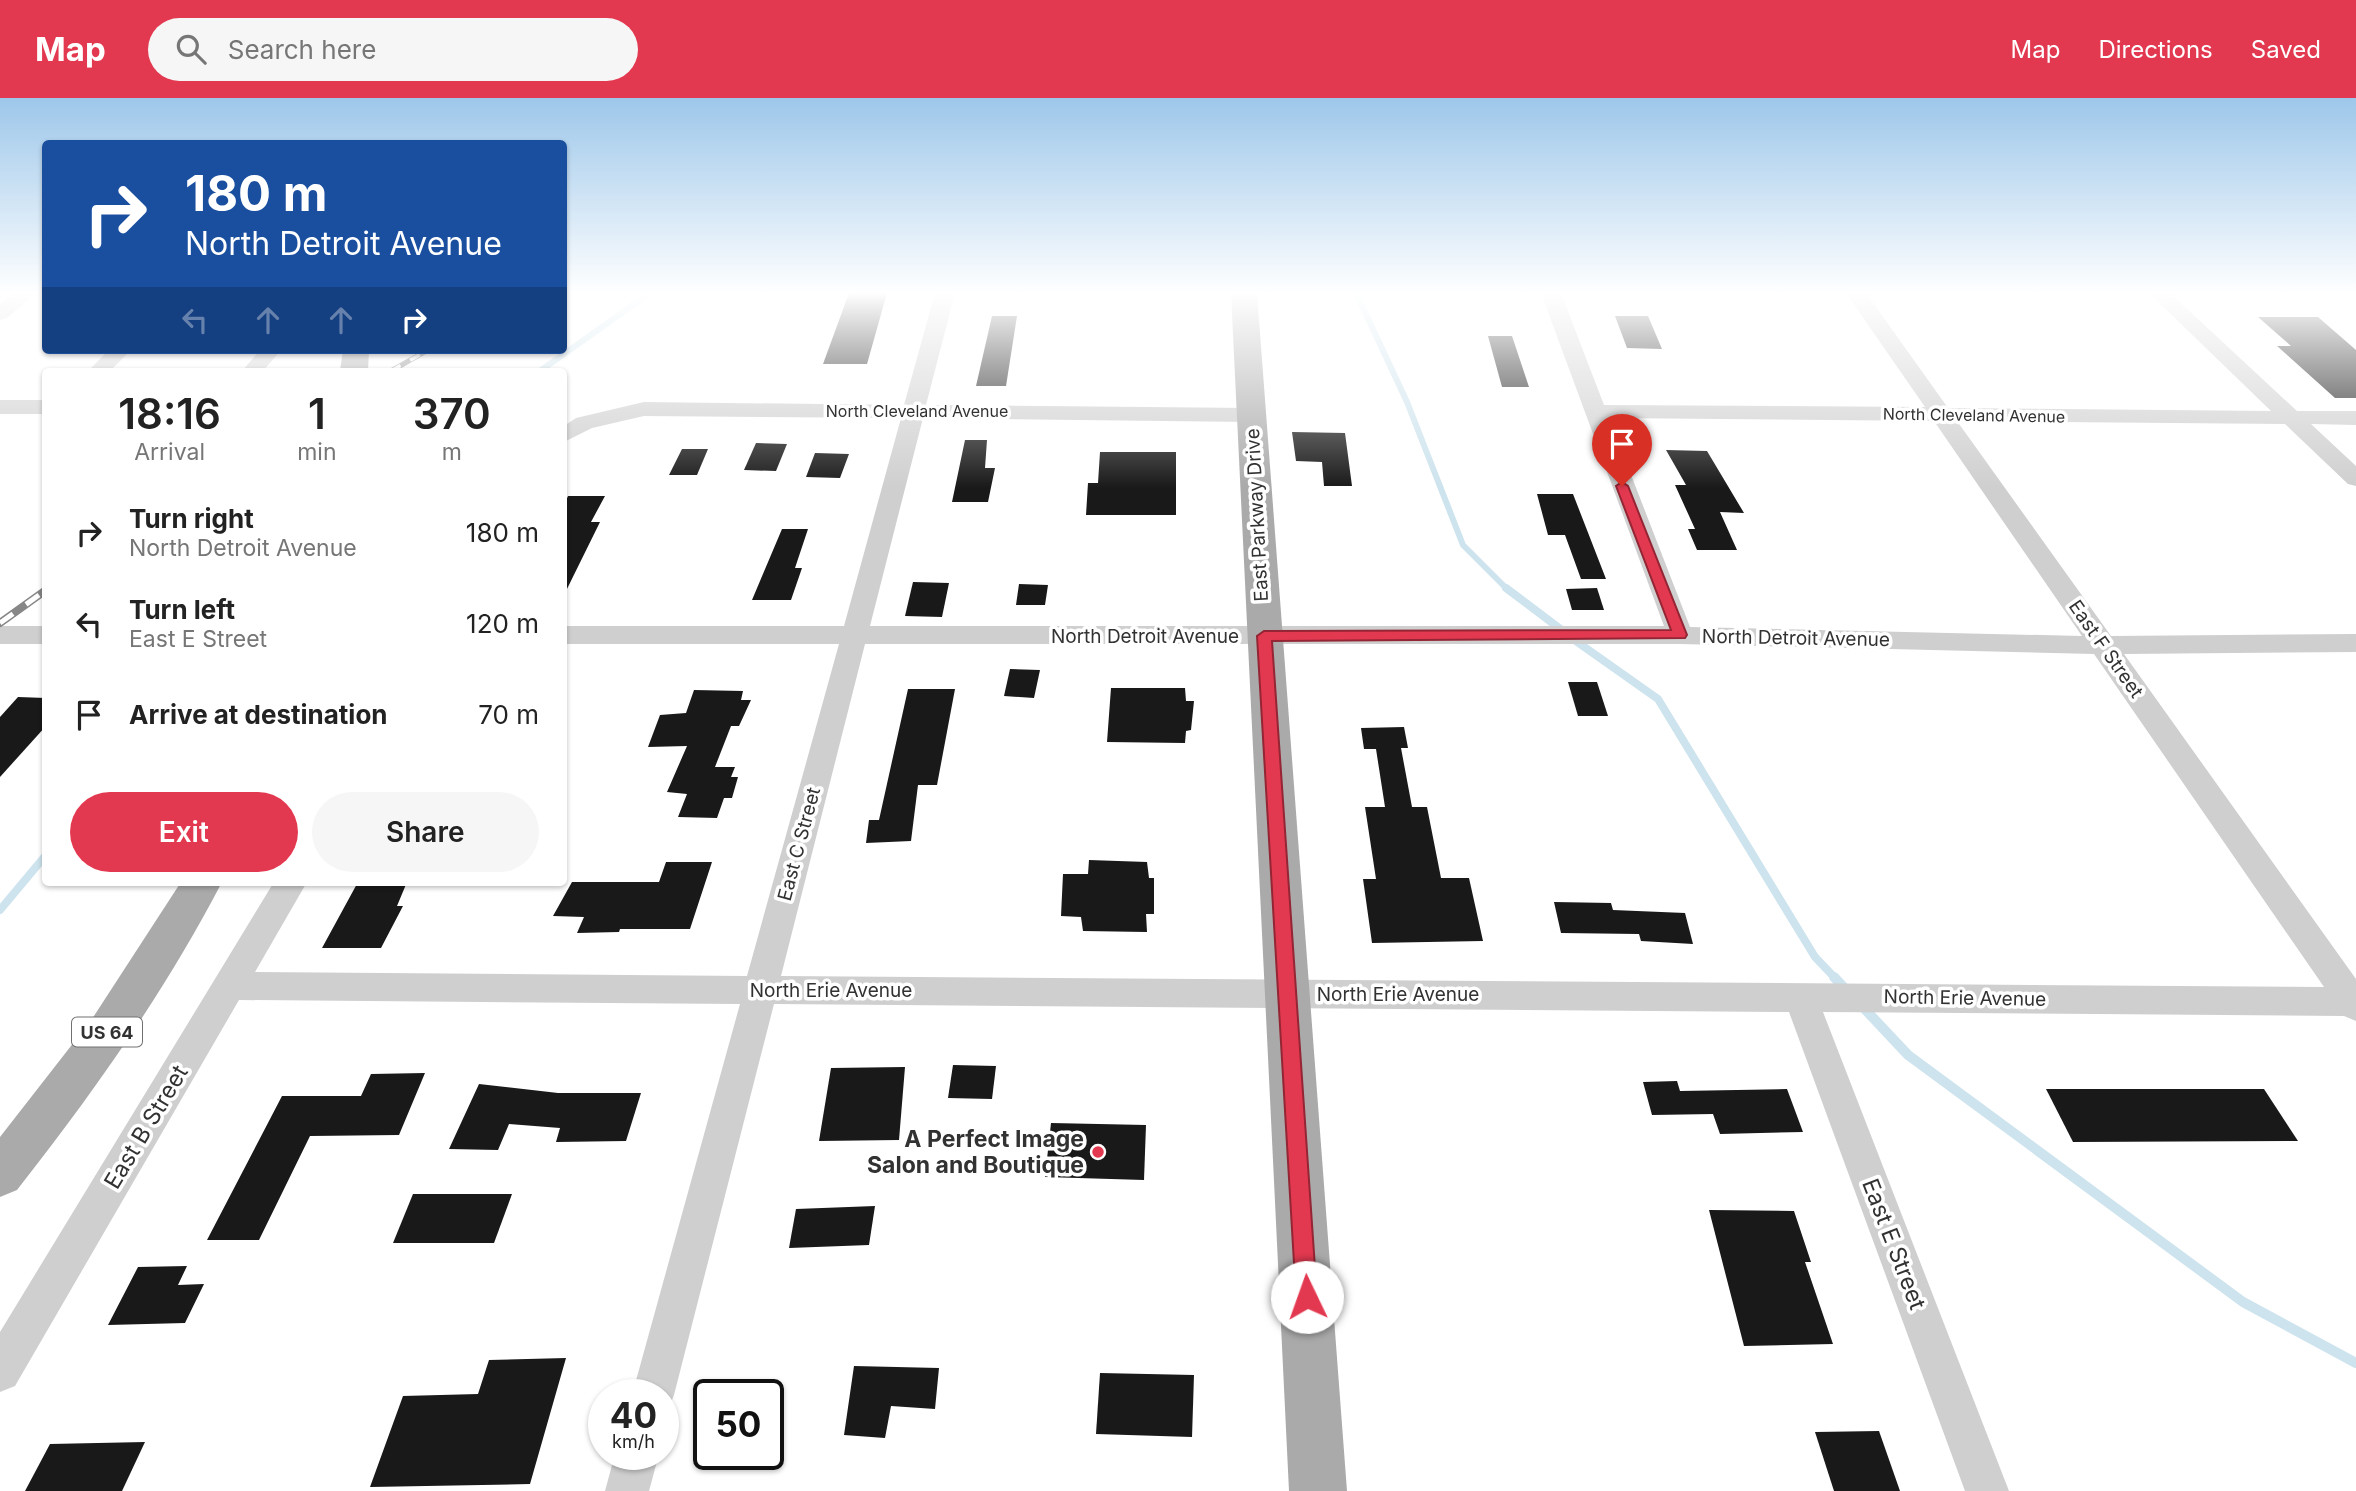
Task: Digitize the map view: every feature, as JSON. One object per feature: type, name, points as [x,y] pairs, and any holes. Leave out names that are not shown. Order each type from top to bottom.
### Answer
[{"type":"main road","name":"East Parkway Drive","points":[[1248,358],[1318,1491]]},
{"type":"main road","name":"US 64","points":[[0,1174],[108,1031],[177,927],[200,886]]},
{"type":"street","name":"East C Street","points":[[657,1379],[928,358]]},
{"type":"street","points":[[1574,358],[1680,635]]},
{"type":"street","name":"East F Street","points":[[1902,358],[2355,1003]]},
{"type":"street","points":[[2228,358],[2356,479]]},
{"type":"street","points":[[0,407],[42,407]]},
{"type":"street","name":"North Cleveland Avenue","points":[[567,433],[583,423],[644,409],[1251,415]]},
{"type":"street","name":"North Cleveland Avenue","points":[[1593,411],[2356,418]]},
{"type":"street","name":"North Detroit Avenue","points":[[567,635],[854,637],[1529,634],[2103,645],[2356,643]]},
{"type":"street","points":[[0,635],[42,635]]},
{"type":"street","name":"East B Street","points":[[0,1371],[289,886]]},
{"type":"street","name":"North Erie Avenue","points":[[230,986],[1810,996],[2355,1003]]},
{"type":"street","name":"East E Street","points":[[1810,996],[1987,1491]]},
{"type":"street","points":[[627,1491],[633,1470]]},
{"type":"building","points":[[825,358],[869,358],[867,364],[823,364]]},
{"type":"building","points":[[982,358],[1010,358],[1006,386],[976,386]]},
{"type":"building","points":[[1494,358],[1519,358],[1529,387],[1502,387]]},
{"type":"building","points":[[2290,358],[2356,358],[2356,398],[2335,398]]},
{"type":"building","points":[[1292,432],[1345,433],[1352,486],[1324,486],[1322,462],[1296,461]]},
{"type":"building","points":[[965,440],[987,440],[985,468],[995,468],[988,502],[952,502]]},
{"type":"building","points":[[756,443],[787,444],[776,471],[744,470]]},
{"type":"building","points":[[682,449],[708,449],[697,475],[669,475]]},
{"type":"building","points":[[1666,450],[1707,451],[1744,513],[1720,512],[1737,550],[1697,550],[1688,529],[1695,529],[1675,485],[1686,485]]},
{"type":"building","points":[[1100,452],[1176,452],[1176,515],[1086,515],[1088,483],[1098,483]]},
{"type":"building","points":[[815,453],[849,454],[840,478],[806,477]]},
{"type":"building","points":[[1537,494],[1573,494],[1606,579],[1581,579],[1565,535],[1548,535]]},
{"type":"building","points":[[568,496],[605,496],[591,522],[600,522],[567,589]]},
{"type":"building","points":[[782,529],[808,529],[795,568],[802,568],[791,600],[752,600]]},
{"type":"building","points":[[913,582],[949,583],[942,617],[905,616]]},
{"type":"building","points":[[1019,584],[1048,585],[1045,605],[1016,605]]},
{"type":"building","points":[[1597,588],[1604,610],[1572,610],[1566,589]]},
{"type":"building","points":[[1010,669],[1040,670],[1034,698],[1004,696]]},
{"type":"building","points":[[1568,682],[1597,682],[1608,716],[1578,716]]},
{"type":"building","points":[[1111,688],[1185,688],[1186,701],[1194,701],[1191,730],[1186,731],[1185,743],[1107,742]]},
{"type":"building","points":[[908,689],[955,689],[937,785],[918,785],[911,841],[866,843],[869,820],[879,820]]},
{"type":"building","points":[[694,690],[743,691],[741,700],[751,700],[739,726],[731,726],[715,767],[735,767],[731,777],[738,777],[732,798],[724,798],[717,818],[678,817],[687,794],[667,792],[687,746],[648,747],[660,715],[686,713]]},
{"type":"building","points":[[18,697],[42,698],[42,730],[0,777],[0,717]]},
{"type":"building","points":[[1404,727],[1408,748],[1401,748],[1412,807],[1427,807],[1441,878],[1469,878],[1483,941],[1372,943],[1363,879],[1376,879],[1365,807],[1385,807],[1376,749],[1364,749],[1361,728]]},
{"type":"building","points":[[1089,860],[1147,862],[1149,878],[1154,878],[1154,914],[1146,914],[1147,932],[1083,931],[1081,917],[1061,916],[1063,874],[1088,874]]},
{"type":"building","points":[[666,862],[712,862],[690,929],[620,929],[619,932],[577,933],[584,917],[553,916],[572,882],[659,882]]},
{"type":"building","points":[[356,886],[405,886],[397,906],[403,906],[381,948],[322,948]]},
{"type":"building","points":[[1554,902],[1611,903],[1613,910],[1685,913],[1693,944],[1641,941],[1639,934],[1561,933]]},
{"type":"building","points":[[953,1065],[996,1066],[992,1099],[948,1098]]},
{"type":"building","points":[[905,1067],[899,1140],[819,1141],[831,1068]]},
{"type":"building","points":[[425,1073],[399,1135],[310,1136],[259,1240],[207,1240],[282,1096],[361,1096],[371,1074]]},
{"type":"building","points":[[1677,1081],[1680,1091],[1787,1089],[1803,1132],[1720,1134],[1713,1114],[1652,1115],[1643,1082]]},
{"type":"building","points":[[479,1084],[558,1093],[641,1093],[626,1141],[556,1142],[560,1128],[509,1124],[498,1150],[449,1149]]},
{"type":"building","points":[[2046,1089],[2264,1089],[2298,1141],[2073,1142]]},
{"type":"building","points":[[1051,1123],[1146,1125],[1144,1180],[1045,1177]]},
{"type":"building","points":[[413,1194],[512,1194],[494,1243],[393,1243]]},
{"type":"building","points":[[875,1206],[869,1245],[789,1248],[796,1209]]},
{"type":"building","points":[[1709,1210],[1794,1211],[1811,1262],[1805,1262],[1833,1344],[1744,1346]]},
{"type":"building","points":[[187,1266],[178,1285],[204,1284],[185,1323],[108,1325],[138,1267]]},
{"type":"building","points":[[566,1358],[530,1484],[370,1487],[403,1396],[478,1394],[489,1360]]},
{"type":"building","points":[[854,1366],[939,1368],[935,1409],[891,1406],[885,1438],[844,1435]]},
{"type":"building","points":[[1100,1373],[1194,1375],[1192,1437],[1096,1434]]},
{"type":"building","points":[[1879,1431],[1900,1491],[1834,1491],[1815,1432]]},
{"type":"building","points":[[145,1442],[122,1491],[25,1491],[50,1444]]},
{"type":"waterway","points":[[544,368],[558,358]]},
{"type":"waterway","points":[[1386,358],[1407,402],[1463,545],[1506,588]]},
{"type":"waterway","points":[[1506,588],[1563,631]]},
{"type":"waterway","points":[[1573,639],[1658,699],[1815,957],[1836,979]]},
{"type":"waterway","points":[[0,910],[42,860]]},
{"type":"waterway","points":[[1834,977],[1847,991]]},
{"type":"waterway","points":[[1861,1005],[1908,1055],[2243,1302],[2356,1363]]},
{"type":"railway","points":[[396,368],[414,358]]},
{"type":"railway","points":[[0,623],[42,593]]},
{"type":"place","name":"A Perfect Image Salon and Boutique","points":[[1098,1152]]},
{"type":"route","points":[[1307,1297],[1264,636],[1680,635],[1622,486]]}]
